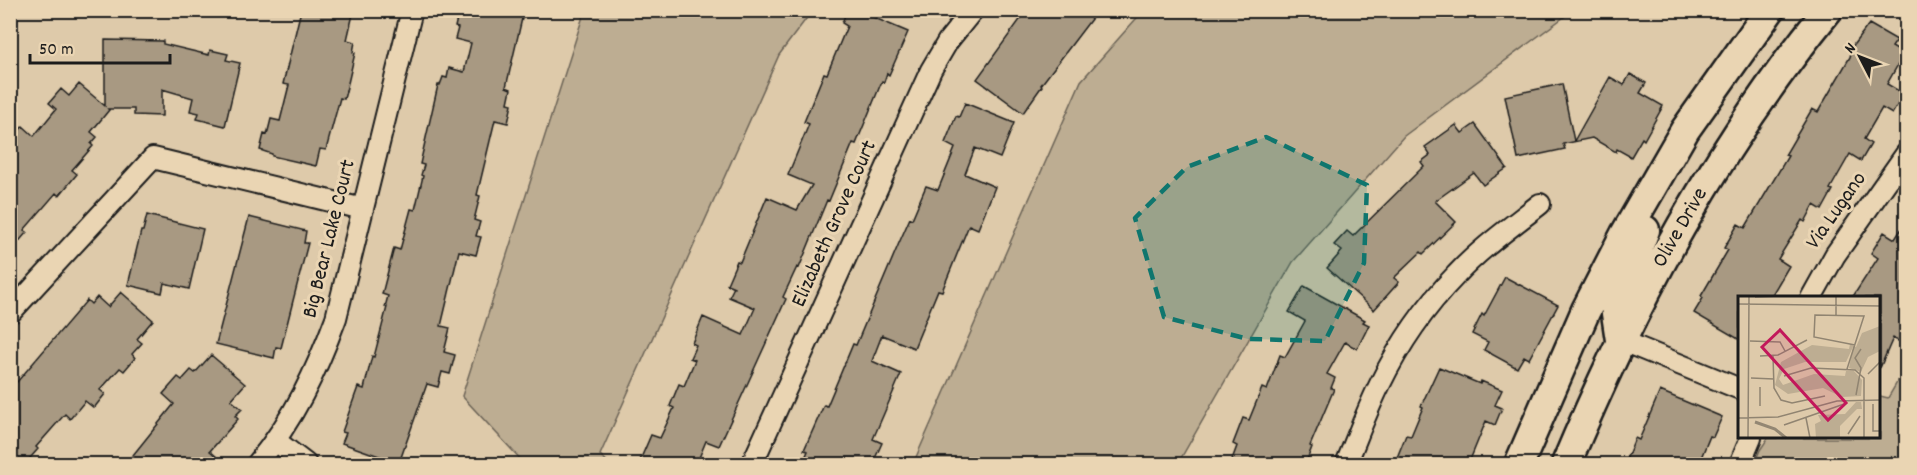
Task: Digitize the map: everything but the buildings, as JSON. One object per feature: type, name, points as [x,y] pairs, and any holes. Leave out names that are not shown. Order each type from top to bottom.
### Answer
[{"type":"main road","name":"Olive Drive","points":[[1519,465],[1586,310],[1625,234],[1685,130],[1770,10]]},
{"type":"main road","name":"Olive Drive","points":[[1566,465],[1620,340],[1659,264],[1703,187],[1760,101],[1828,10]]},
{"type":"main road","points":[[1620,340],[1615,307],[1685,130]]},
{"type":"street","name":"Big Bear Lake Court","points":[[257,465],[276,441],[303,398],[321,360],[336,318],[412,10]]},
{"type":"street","name":"Elizabeth Grove Court","points":[[752,465],[928,75],[948,41],[972,10]]},
{"type":"street","name":"Via Lugano","points":[[1812,296],[1835,255],[1906,154]]},
{"type":"street","points":[[10,313],[153,158],[363,209]]},
{"type":"street","points":[[1346,465],[1380,384],[1401,345],[1427,309],[1456,275],[1488,244],[1540,204]]},
{"type":"street","points":[[1620,340],[1738,388]]},
{"type":"street","points":[[1740,465],[1751,439]]},
{"type":"street","points":[[276,441],[306,465]]},
{"type":"highlighted area","points":[[1266,137],[1367,185],[1364,263],[1325,341],[1248,339],[1164,317],[1135,218],[1187,167]]},
{"type":"shaded area","points":[[585,10],[812,11],[779,55],[600,455],[610,464],[525,464],[462,396]]},
{"type":"shaded area","points":[[1143,11],[1572,11],[1404,136],[1293,262],[1180,460],[1189,464],[913,464],[1081,81]]},
{"type":"shaded area","points":[[1906,367],[1906,464],[1754,464],[1767,439],[1881,439],[1881,396],[1888,398]]}]
